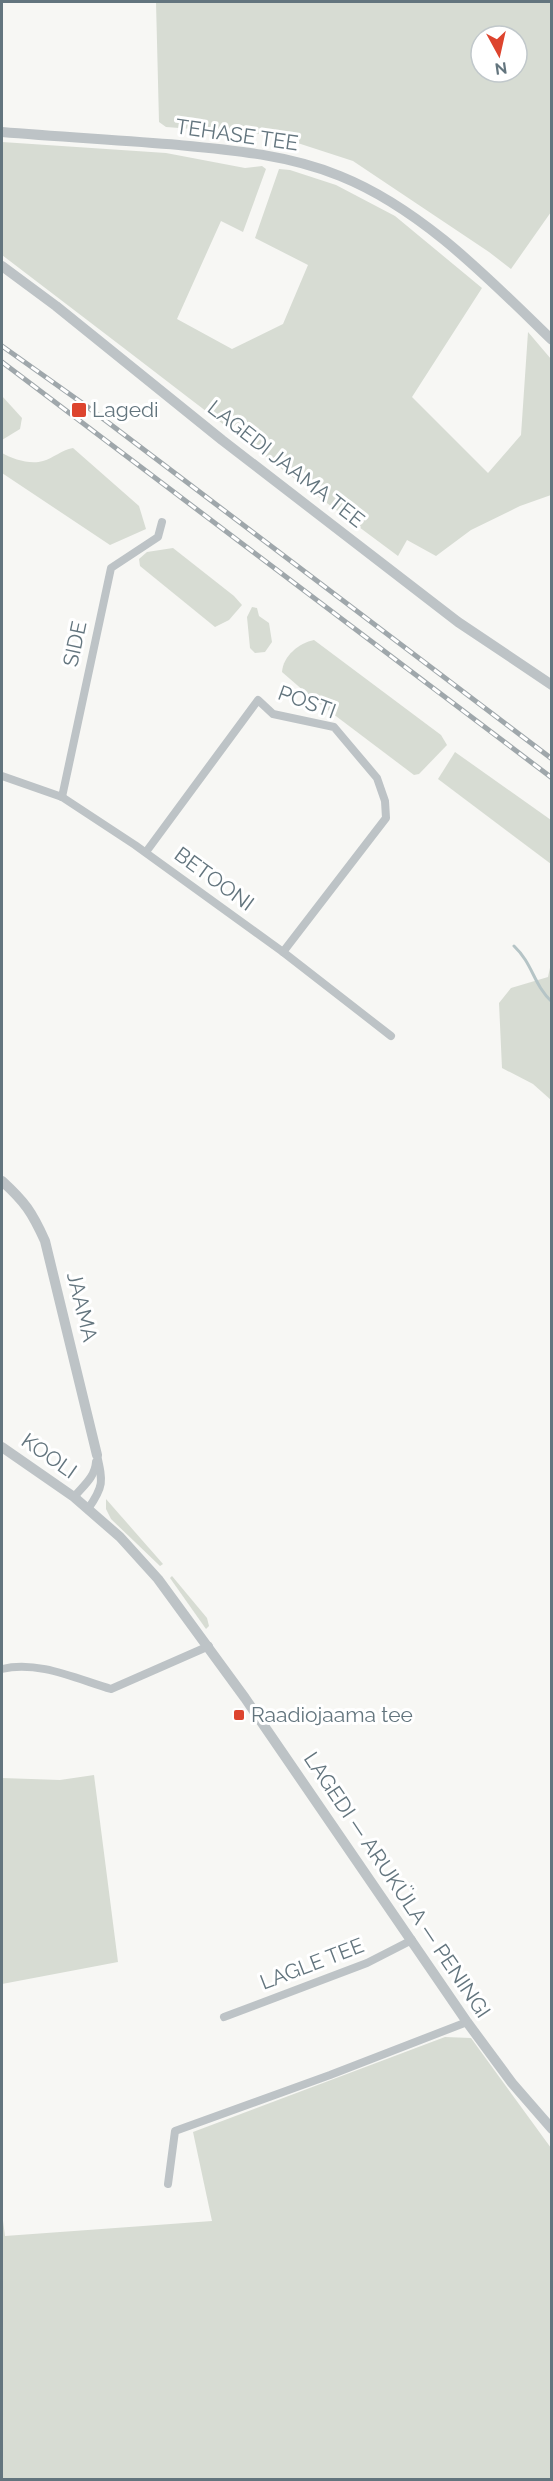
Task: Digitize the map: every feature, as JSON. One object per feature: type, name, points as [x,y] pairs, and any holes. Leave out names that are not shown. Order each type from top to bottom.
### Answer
[{"type":"street","name":"TEHASE TEE","points":[[2,132],[220,149],[276,157],[341,176],[388,201],[443,239],[552,340]]},
{"type":"street","name":"LAGEDI JAAMA TEE","points":[[2,266],[449,615],[552,686]]},
{"type":"street","name":"SIDE","points":[[62,797],[111,568],[158,537],[162,522]]},
{"type":"street","name":"POSTI","points":[[146,852],[258,700],[273,714],[334,727],[377,778],[385,801],[386,818],[283,952]]},
{"type":"street","name":"BETOONI","points":[[2,776],[62,797],[146,852],[283,952],[391,1036]]},
{"type":"street","name":"JAAMA","points":[[2,1181],[24,1201],[33,1214],[45,1241],[101,1474],[100,1491],[88,1509]]},
{"type":"street","name":"KOOLI","points":[[2,1447],[74,1497]]},
{"type":"street","points":[[74,1497],[89,1481],[96,1469],[97,1455]]},
{"type":"street","name":"LAGEDI — ARUKÜLA — PENINGI","points":[[74,1497],[120,1537],[158,1578],[209,1646],[467,2022],[512,2083],[552,2129]]},
{"type":"street","points":[[2,1669],[19,1665],[37,1668],[111,1689],[209,1646]]},
{"type":"street","name":"LAGLE TEE","points":[[224,2017],[367,1963],[411,1940]]},
{"type":"street","points":[[168,2184],[175,2131],[467,2022]]},
{"type":"shaded area","points":[[156,2],[551,2],[551,212],[511,269],[353,161],[273,135],[166,127],[159,122]]},
{"type":"shaded area","points":[[2,142],[166,153],[245,168],[262,166],[266,169],[243,232],[221,221],[177,319],[232,349],[283,324],[308,265],[255,238],[279,169],[290,170],[336,185],[395,216],[482,288],[412,397],[488,473],[521,435],[528,332],[551,359],[551,495],[520,506],[471,530],[436,556],[407,540],[398,556],[2,255]]},
{"type":"shaded area","points":[[2,396],[22,418],[20,429],[2,440]]},
{"type":"shaded area","points":[[73,448],[139,506],[146,529],[110,545],[2,473],[2,453],[22,461],[38,462]]},
{"type":"shaded area","points":[[173,548],[234,596],[242,605],[229,620],[215,627],[140,566],[139,559],[147,552]]},
{"type":"shaded area","points":[[252,607],[257,608],[259,616],[269,623],[272,642],[265,652],[255,653],[250,648],[247,617]]},
{"type":"shaded area","points":[[314,640],[441,735],[447,745],[419,774],[414,775],[312,698],[282,672],[285,661],[293,651]]},
{"type":"shaded area","points":[[455,752],[551,820],[551,864],[438,779]]},
{"type":"shaded area","points":[[551,963],[551,1100],[533,1084],[502,1068],[499,1003],[511,988],[548,977]]},
{"type":"shaded area","points":[[106,1499],[163,1564],[160,1566],[111,1519],[106,1509]]},
{"type":"shaded area","points":[[172,1576],[207,1618],[209,1626],[206,1629],[170,1578]]},
{"type":"shaded area","points":[[94,1775],[118,1962],[2,1984],[2,1778],[60,1780]]},
{"type":"shaded area","points":[[445,2037],[471,2038],[551,2148],[551,2479],[2,2479],[2,2213],[5,2236],[212,2221],[193,2132]]},
{"type":"waterway","points":[[514,946],[552,1002]]},
{"type":"railway","points":[[2,346],[85,405],[552,759]]},
{"type":"railway","points":[[2,362],[552,778]]},
{"type":"place","name":"Lagedi","points":[[79,410]]},
{"type":"place","name":"Raadiojaama tee","points":[[239,1715]]}]
